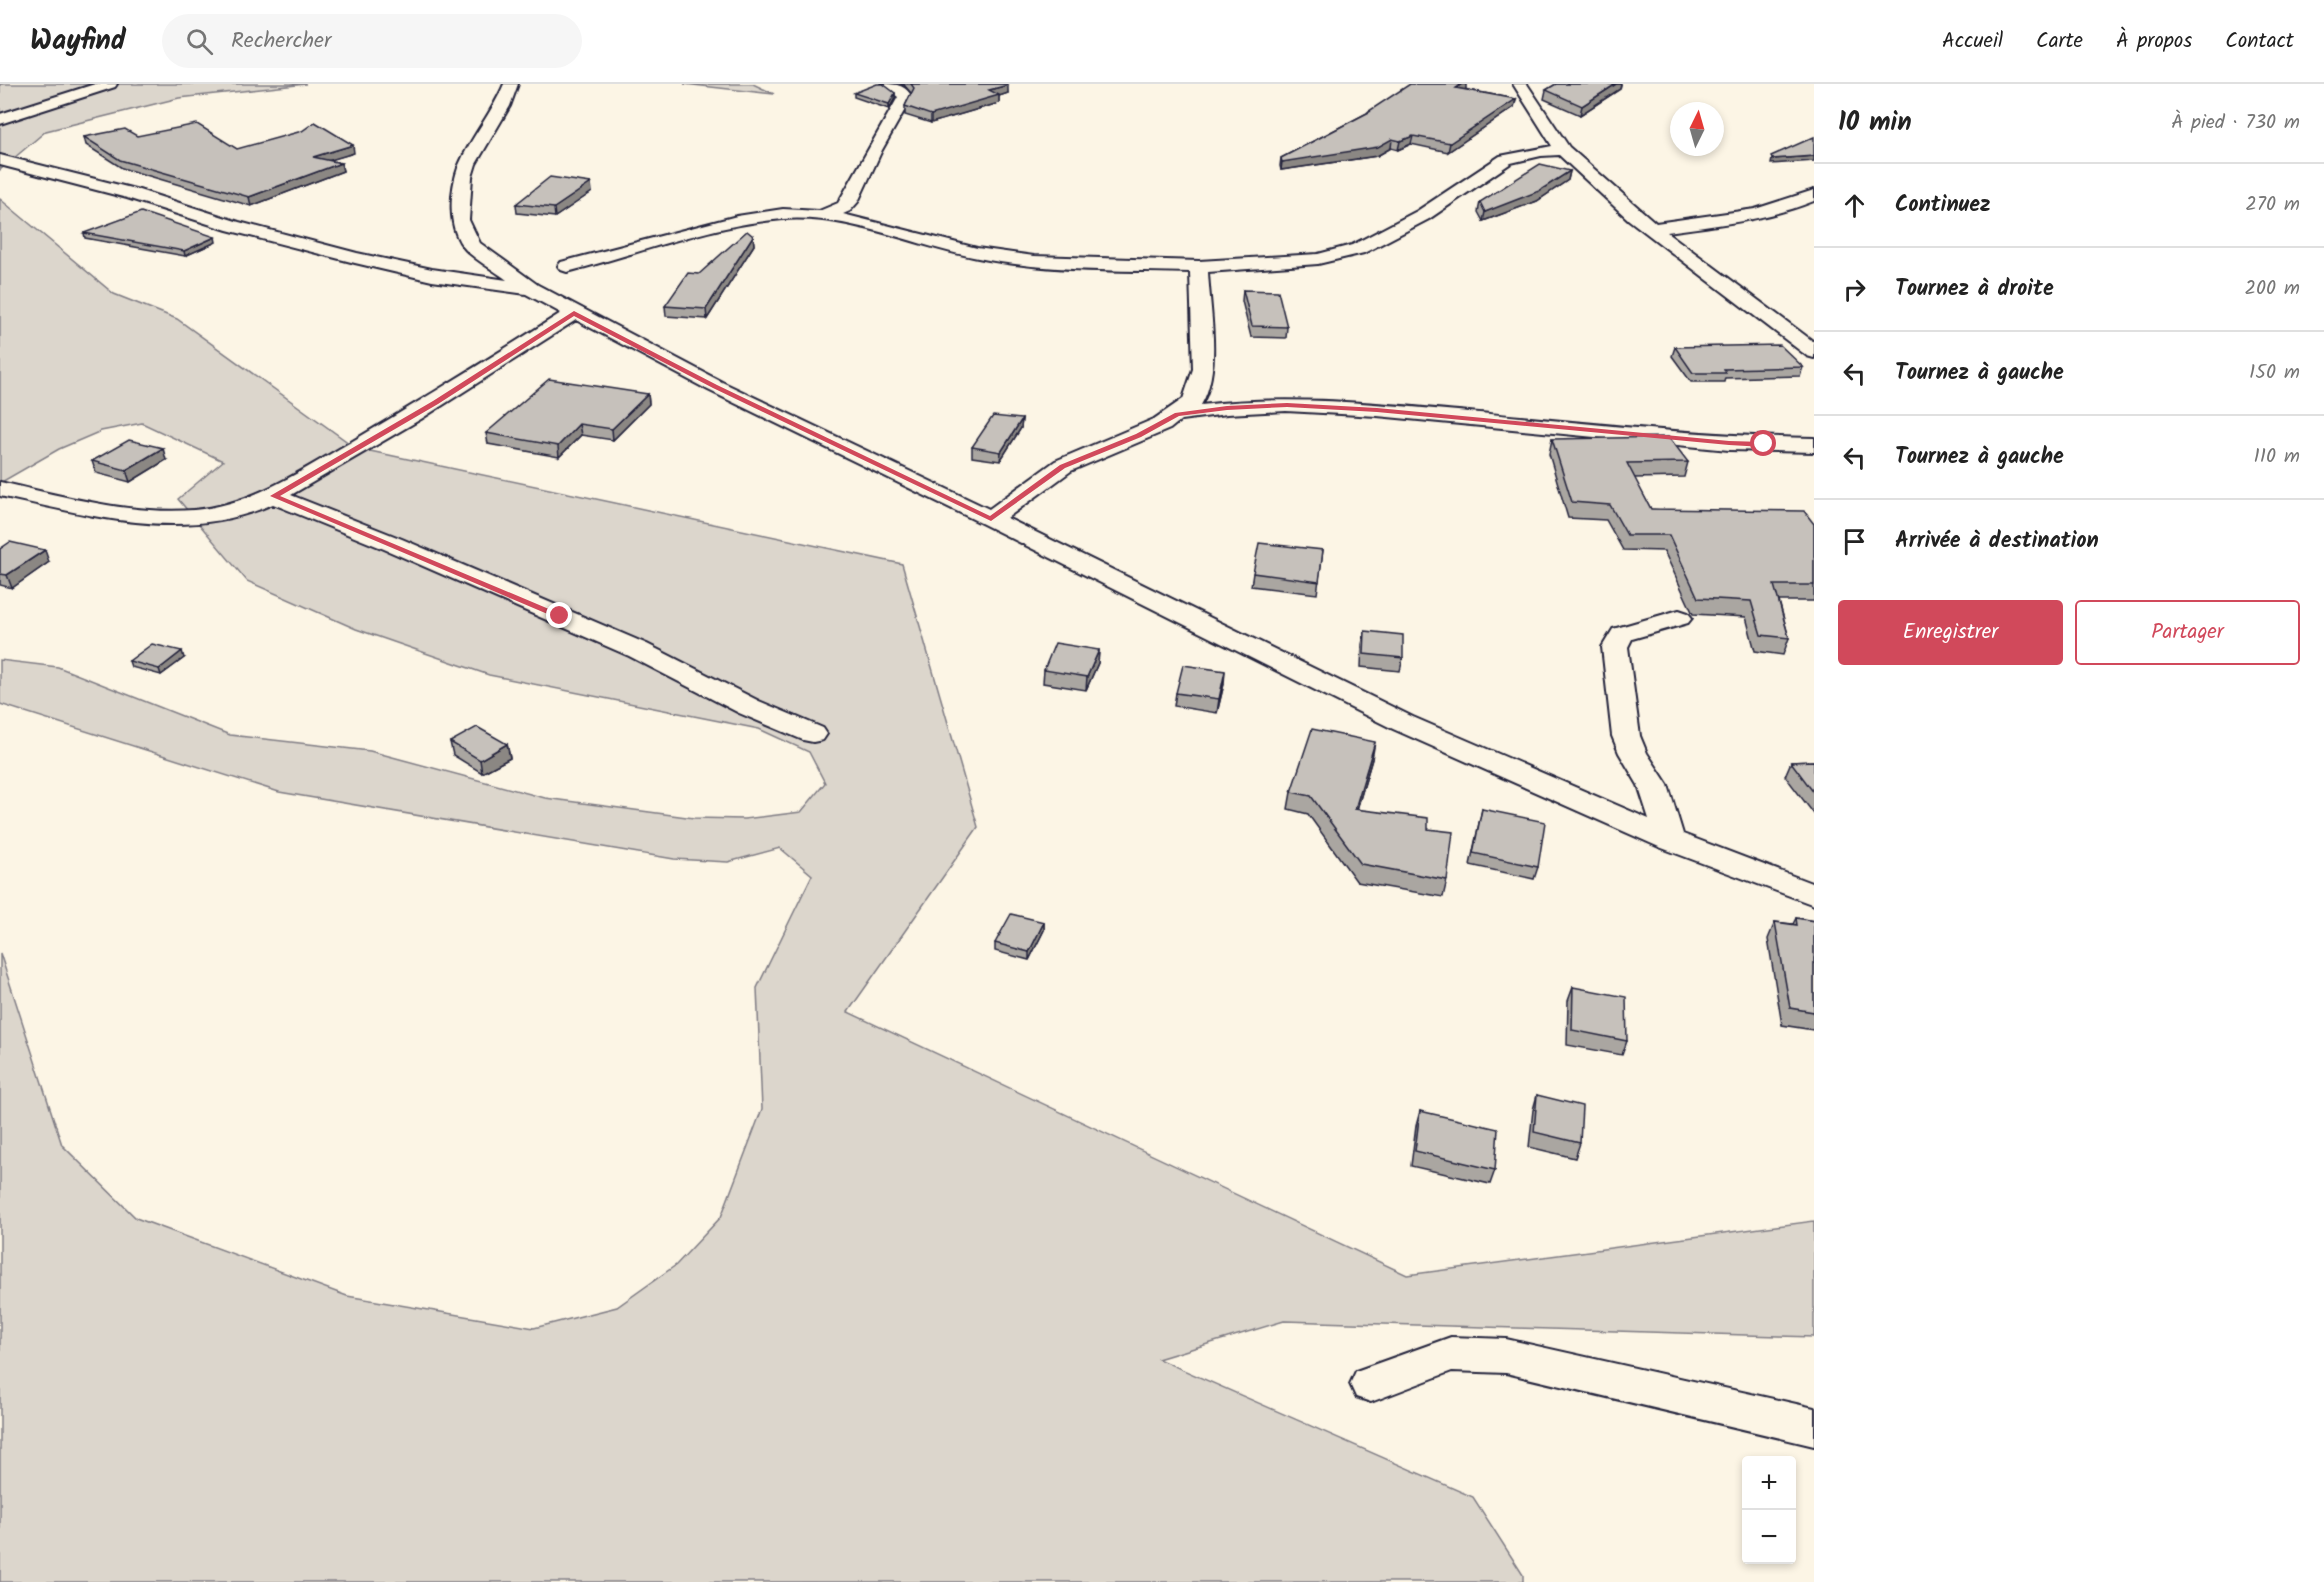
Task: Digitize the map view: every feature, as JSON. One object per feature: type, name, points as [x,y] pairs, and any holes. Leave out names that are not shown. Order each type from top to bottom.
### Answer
[{"type":"street","points":[[0,119],[110,84]]},
{"type":"street","points":[[511,84],[502,106],[468,164],[462,192],[460,220],[472,246],[531,289],[715,386],[991,519],[1403,723],[1670,840],[1814,895]]},
{"type":"street","points":[[823,215],[844,207],[849,202],[874,150],[902,105],[904,97],[902,91],[888,84]]},
{"type":"street","points":[[1520,84],[1563,150],[1613,198],[1814,352]]},
{"type":"street","points":[[567,266],[737,221],[783,214],[823,215],[845,219],[977,253],[1008,258],[1101,265],[1199,267],[1318,259],[1358,249],[1433,209],[1506,159],[1541,151],[1563,150]]},
{"type":"street","points":[[0,160],[133,194],[233,226],[355,258],[432,274],[531,289]]},
{"type":"street","points":[[1652,229],[1757,214],[1784,208],[1814,195]]},
{"type":"street","points":[[991,519],[1063,466],[1139,435],[1178,414],[1192,402],[1203,369],[1199,267]]},
{"type":"street","points":[[0,489],[146,518],[195,517],[237,509],[274,496],[436,403],[574,313]]},
{"type":"street","points":[[1178,414],[1227,408],[1287,405],[1491,420],[1729,443],[1814,445]]},
{"type":"street","points":[[274,496],[639,650],[749,707],[813,734]]},
{"type":"street","points":[[1670,840],[1653,785],[1633,753],[1626,736],[1615,647],[1622,634],[1679,618]]},
{"type":"street","points":[[1371,1384],[1451,1354],[1506,1356],[1814,1427]]},
{"type":"shaded area","points":[[0,84],[306,84],[179,98],[46,131],[0,170]]},
{"type":"shaded area","points":[[684,84],[753,84],[774,94]]},
{"type":"shaded area","points":[[0,199],[114,294],[177,319],[356,448],[902,564],[978,827],[848,1012],[1407,1275],[1814,1221],[1814,1337],[1284,1321],[1158,1359],[1473,1497],[1523,1575],[1523,1582],[0,1582],[0,953],[62,1145],[136,1218],[347,1296],[534,1328],[617,1307],[676,1265],[721,1217],[762,1109],[757,988],[812,875],[780,848],[728,862],[674,859],[279,792],[0,704],[0,660],[58,667],[230,735],[370,751],[545,798],[694,818],[744,819],[801,812],[825,783],[809,752],[759,729],[489,675],[356,629],[247,581],[178,499],[223,461],[142,423],[101,431],[59,449],[0,483]]},
{"type":"building","points":[[883,84],[895,93],[889,104],[854,93]]},
{"type":"building","points":[[911,84],[1008,85],[989,90],[999,95],[931,115],[905,106],[914,88]]},
{"type":"building","points":[[1410,84],[1462,84],[1456,88],[1516,99],[1450,143],[1413,136],[1400,141],[1392,139],[1378,147],[1282,162],[1281,158],[1371,111],[1369,111]]},
{"type":"building","points":[[1556,84],[1616,84],[1582,106],[1546,90]]},
{"type":"building","points":[[315,122],[353,145],[313,157],[341,163],[249,197],[120,160],[84,137],[125,129],[137,136],[197,124],[237,149],[302,131]]},
{"type":"building","points":[[1814,137],[1814,156],[1772,159],[1771,156]]},
{"type":"building","points":[[1540,164],[1570,171],[1539,191],[1485,212],[1480,202]]},
{"type":"building","points":[[550,177],[591,183],[554,208],[516,204]]},
{"type":"building","points":[[141,212],[215,237],[184,251],[84,233]]},
{"type":"building","points":[[747,231],[753,236],[706,309],[665,306],[688,273],[699,274]]},
{"type":"building","points":[[1243,290],[1278,291],[1287,327],[1252,326]]},
{"type":"building","points":[[1780,345],[1803,367],[1724,369],[1726,373],[1693,373],[1675,347]]},
{"type":"building","points":[[549,379],[648,394],[612,429],[579,424],[558,446],[486,433]]},
{"type":"building","points":[[993,416],[1022,419],[1001,452],[972,447]]},
{"type":"building","points":[[1669,437],[1688,462],[1627,463],[1651,509],[1804,511],[1814,524],[1814,585],[1774,585],[1789,638],[1761,635],[1751,601],[1698,598],[1669,535],[1627,535],[1610,505],[1572,502],[1552,439]]},
{"type":"building","points":[[129,440],[163,448],[126,470],[92,461]]},
{"type":"building","points":[[10,542],[45,550],[7,575],[0,574],[0,549]]},
{"type":"building","points":[[1259,543],[1323,550],[1319,582],[1253,573]]},
{"type":"building","points":[[1365,631],[1403,635],[1403,658],[1364,654]]},
{"type":"building","points":[[1055,643],[1099,650],[1087,677],[1044,670]]},
{"type":"building","points":[[152,644],[182,651],[159,669],[129,661]]},
{"type":"building","points":[[1183,665],[1225,671],[1219,699],[1176,693]]},
{"type":"building","points":[[477,727],[507,744],[480,760],[450,742]]},
{"type":"building","points":[[1312,729],[1375,742],[1355,809],[1428,818],[1428,829],[1453,832],[1447,880],[1361,864],[1311,796],[1291,792]]},
{"type":"building","points":[[1814,761],[1814,793],[1791,762]]},
{"type":"building","points":[[1482,809],[1545,822],[1538,867],[1473,853]]},
{"type":"building","points":[[1011,914],[1044,922],[1029,952],[995,943]]},
{"type":"building","points":[[1796,918],[1814,921],[1814,1012],[1790,1008],[1775,922],[1797,925]]},
{"type":"building","points":[[1573,987],[1626,997],[1627,1041],[1572,1030]]},
{"type":"building","points":[[1537,1095],[1582,1106],[1580,1143],[1534,1132]]},
{"type":"building","points":[[1420,1111],[1498,1129],[1495,1170],[1415,1151]]},
{"type":"route","points":[[560,616],[274,496],[436,403],[574,313],[715,386],[991,519],[1063,466],[1139,435],[1178,414],[1227,408],[1287,405],[1377,410],[1729,443],[1764,444]]}]
